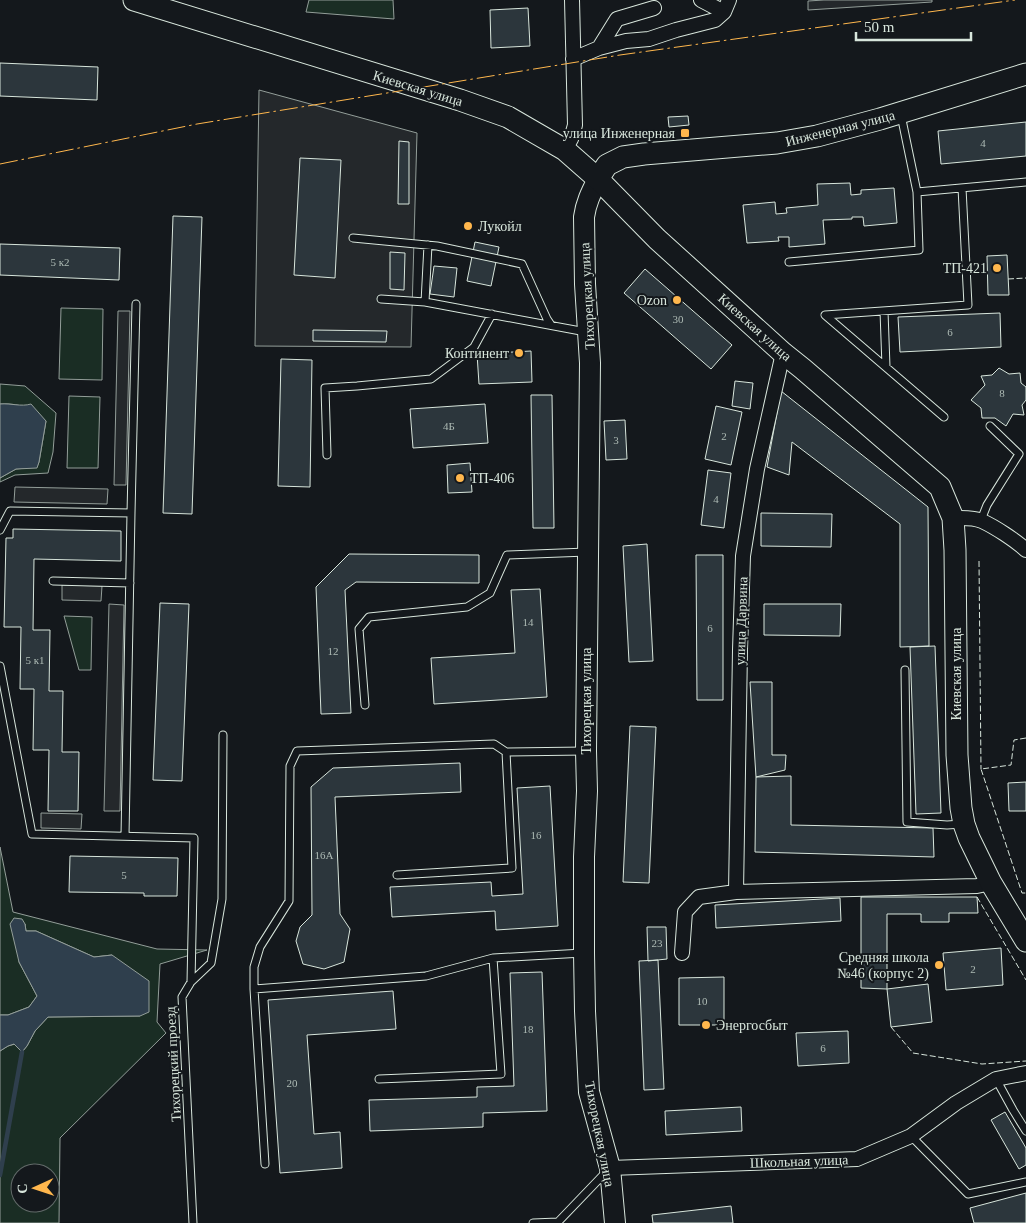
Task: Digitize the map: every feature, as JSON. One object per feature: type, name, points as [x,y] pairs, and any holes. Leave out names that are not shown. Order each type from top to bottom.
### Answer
[{"type":"main road","name":"Киевская улица","points":[[134,0],[460,100],[508,117],[565,150],[598,179],[657,239],[783,354],[940,487],[954,518],[957,755],[964,824],[991,883],[1026,941]]},
{"type":"main road","name":"Инженерная улица","points":[[598,179],[607,165],[623,157],[777,143],[817,136],[900,113],[1026,74]]},
{"type":"street","points":[[565,150],[575,125],[572,0]]},
{"type":"street","points":[[573,58],[599,48],[626,41],[649,39],[715,20],[726,6],[700,0]]},
{"type":"street","points":[[599,48],[617,19],[654,8]]},
{"type":"street","name":"Тихорецкая улица","points":[[598,179],[588,200],[584,217],[585,284],[590,363],[584,953],[589,1092],[610,1168],[615,1223]]},
{"type":"street","name":"улица Дарвина","points":[[736,892],[740,660],[744,556],[757,469],[783,354]]},
{"type":"street","points":[[954,518],[981,520],[1016,541],[1026,550]]},
{"type":"street","points":[[682,953],[685,912],[699,897],[736,892],[977,886],[991,883]]},
{"type":"street","name":"Школьная улица","points":[[610,1168],[858,1159],[911,1136],[956,1104],[996,1079],[1026,1074]]},
{"type":"lane","points":[[789,262],[920,250],[917,192],[904,123],[900,113]]},
{"type":"lane","points":[[917,192],[1026,182]]},
{"type":"lane","points":[[944,417],[825,315],[968,305],[962,188]]},
{"type":"lane","points":[[353,238],[436,246],[522,264],[546,320],[551,325]]},
{"type":"lane","points":[[425,302],[428,245]]},
{"type":"lane","points":[[380,298],[425,302],[589,333]]},
{"type":"lane","points":[[125,836],[136,304]]},
{"type":"lane","points":[[884,311],[886,367]]},
{"type":"lane","points":[[327,455],[325,388],[431,379],[474,346],[492,314]]},
{"type":"lane","points":[[981,520],[987,505],[1019,454],[990,426]]},
{"type":"lane","points":[[0,530],[10,511],[131,513]]},
{"type":"lane","points":[[365,705],[360,629],[369,617],[467,607],[490,593],[507,555],[587,552]]},
{"type":"lane","points":[[53,581],[130,583]]},
{"type":"lane","points":[[0,666],[32,834],[194,838],[191,982]]},
{"type":"lane","points":[[905,670],[907,822],[964,824]]},
{"type":"lane","name":"Тихорецкий проезд","points":[[193,1223],[182,997],[191,982],[211,963],[222,898],[223,735]]},
{"type":"lane","points":[[265,1164],[254,967],[260,947],[289,901],[290,766],[297,752],[494,744],[506,752],[586,751]]},
{"type":"lane","points":[[397,875],[512,868],[506,752]]},
{"type":"lane","points":[[254,989],[426,976],[493,958],[584,953]]},
{"type":"lane","points":[[380,1079],[501,1074],[493,958]]},
{"type":"lane","points":[[996,1079],[1026,1131]]},
{"type":"lane","points":[[911,1136],[968,1194],[1026,1182]]},
{"type":"lane","points":[[533,1223],[558,1222],[610,1168]]},
{"type":"green space","points":[[309,0],[393,0],[394,19],[306,12]]},
{"type":"green space","points":[[61,308],[103,309],[102,380],[59,379]]},
{"type":"green space","points":[[0,384],[25,386],[56,413],[53,452],[48,473],[15,475],[0,482],[0,478],[16,469],[37,467],[46,421],[30,410],[20,406],[0,404]]},
{"type":"green space","points":[[69,396],[100,397],[98,468],[67,468]]},
{"type":"green space","points":[[64,616],[92,617],[91,670],[79,670]]},
{"type":"green space","points":[[0,847],[13,912],[157,949],[207,950],[160,964],[157,1022],[166,1033],[60,1138],[60,1163],[10,1163],[10,1213],[59,1213],[59,1223],[0,1223],[0,1051],[15,1044],[22,1052],[35,1031],[48,1017],[140,1016],[112,955],[94,957],[36,931],[26,931],[25,924],[19,962],[37,996],[29,1007],[8,1015],[0,1015]]},
{"type":"shaded area","points":[[932,0],[932,2],[808,10],[808,1]]},
{"type":"shaded area","points":[[259,90],[417,133],[411,347],[255,346]]},
{"type":"shaded area","points":[[118,311],[130,311],[126,485],[114,485]]},
{"type":"shaded area","points":[[15,487],[108,489],[107,504],[14,502]]},
{"type":"shaded area","points":[[62,585],[102,586],[101,601],[62,600]]},
{"type":"shaded area","points":[[109,604],[124,605],[120,811],[104,811]]},
{"type":"shaded area","points":[[41,813],[82,814],[81,829],[41,828]]},
{"type":"water","points":[[0,404],[31,404],[46,421],[37,468],[16,469],[0,478]]},
{"type":"water","points":[[14,918],[22,919],[26,931],[36,931],[94,957],[112,955],[149,981],[149,1012],[140,1016],[48,1017],[35,1031],[22,1052],[14,1044],[0,1051],[0,1015],[8,1015],[29,1007],[37,996],[19,962],[10,924]]},
{"type":"building","points":[[528,8],[530,46],[491,48],[490,10]]},
{"type":"building","points":[[0,63],[98,67],[97,100],[0,96]]},
{"type":"building","points":[[688,116],[689,125],[669,127],[668,117]]},
{"type":"building","points":[[1026,122],[1026,156],[941,164],[938,131]]},
{"type":"building","points":[[399,141],[409,142],[409,204],[398,204]]},
{"type":"building","points":[[300,158],[341,160],[335,278],[294,275]]},
{"type":"building","points":[[850,183],[851,195],[861,194],[861,190],[894,188],[897,223],[864,226],[863,217],[823,220],[825,244],[789,247],[789,237],[778,237],[779,241],[747,243],[743,205],[775,202],[776,214],[787,213],[786,208],[818,205],[817,184]]},
{"type":"building","points":[[173,216],[202,217],[192,514],[163,513]]},
{"type":"building","points":[[475,242],[499,247],[491,286],[467,281]]},
{"type":"building","points":[[0,244],[120,248],[119,280],[0,275]]},
{"type":"building","points":[[390,252],[405,253],[404,290],[390,289]]},
{"type":"building","name":"ТП-421","points":[[1007,255],[1009,295],[988,295],[987,256]]},
{"type":"building","points":[[434,266],[457,268],[454,297],[430,294]]},
{"type":"building","points":[[645,269],[732,345],[711,369],[624,293]]},
{"type":"building","points":[[1000,313],[1001,347],[900,352],[898,317]]},
{"type":"building","points":[[313,330],[387,331],[386,342],[313,341]]},
{"type":"building","points":[[531,351],[532,382],[479,384],[477,354]]},
{"type":"building","points":[[281,359],[312,360],[310,487],[278,486]]},
{"type":"building","points":[[999,368],[1009,374],[1020,373],[1021,383],[1026,387],[1026,400],[1022,405],[1024,415],[1013,414],[1006,426],[995,418],[982,418],[981,408],[971,400],[985,385],[981,376],[992,375]]},
{"type":"building","points":[[735,381],[753,383],[750,409],[732,406]]},
{"type":"building","points":[[781,391],[928,507],[929,646],[900,647],[900,524],[792,442],[789,475],[767,467]]},
{"type":"building","points":[[531,395],[552,395],[554,528],[533,528]]},
{"type":"building","points":[[485,404],[488,443],[413,448],[410,409]]},
{"type":"building","points":[[716,406],[742,412],[731,465],[705,459]]},
{"type":"building","points":[[625,420],[627,459],[606,460],[604,421]]},
{"type":"building","name":"ТП-406","points":[[470,463],[472,492],[448,493],[447,465]]},
{"type":"building","points":[[708,470],[731,473],[724,528],[701,525]]},
{"type":"building","points":[[761,513],[832,514],[831,547],[761,546]]},
{"type":"building","points":[[13,529],[121,531],[121,561],[34,559],[33,630],[50,630],[49,691],[63,691],[62,752],[79,752],[78,811],[48,811],[49,750],[33,750],[34,689],[20,689],[21,627],[4,627],[6,538],[13,538]]},
{"type":"building","points":[[647,544],[653,661],[629,662],[623,546]]},
{"type":"building","points":[[349,554],[479,555],[479,583],[356,582],[345,590],[351,713],[321,714],[316,587]]},
{"type":"building","points":[[696,555],[723,555],[723,700],[697,700]]},
{"type":"building","points":[[540,589],[547,697],[434,704],[431,658],[515,653],[511,590]]},
{"type":"building","points":[[160,603],[189,604],[182,781],[153,780]]},
{"type":"building","points":[[764,604],[841,604],[840,636],[764,635]]},
{"type":"building","points":[[935,646],[941,813],[916,814],[910,647]]},
{"type":"building","points":[[750,682],[772,682],[772,755],[786,755],[785,770],[756,777]]},
{"type":"building","points":[[630,726],[656,727],[649,883],[623,882]]},
{"type":"building","points":[[460,763],[461,792],[335,797],[340,914],[350,929],[344,962],[324,969],[303,964],[296,941],[300,927],[312,915],[311,787],[333,768]]},
{"type":"building","points":[[791,776],[791,825],[933,828],[934,857],[755,852],[756,777]]},
{"type":"building","points":[[1026,782],[1026,811],[1009,811],[1008,783]]},
{"type":"building","points":[[550,786],[558,926],[496,930],[495,911],[392,917],[390,887],[491,882],[492,896],[523,894],[517,788]]},
{"type":"building","points":[[70,856],[178,858],[177,896],[144,896],[144,893],[69,892]]},
{"type":"building","points":[[861,897],[977,897],[978,913],[949,913],[949,922],[921,922],[921,914],[887,914],[887,989],[861,988]]},
{"type":"building","points":[[840,898],[841,921],[716,928],[715,905]]},
{"type":"building","points":[[647,927],[666,927],[667,959],[648,961]]},
{"type":"building","points":[[1001,948],[1003,985],[946,990],[943,953]]},
{"type":"building","points":[[658,960],[664,1089],[644,1090],[639,961]]},
{"type":"building","points":[[542,972],[547,1111],[483,1113],[483,1127],[370,1131],[369,1100],[477,1097],[477,1087],[514,1086],[510,973]]},
{"type":"building","points":[[724,977],[724,1025],[679,1025],[679,978]]},
{"type":"building","points":[[928,984],[932,1022],[891,1027],[887,989]]},
{"type":"building","points":[[393,991],[396,1029],[307,1035],[314,1134],[340,1132],[342,1168],[280,1173],[268,1000]]},
{"type":"building","points":[[848,1031],[849,1063],[798,1066],[796,1033]]},
{"type":"building","points":[[741,1107],[742,1131],[666,1135],[665,1111]]},
{"type":"building","points":[[1005,1112],[1026,1148],[1026,1165],[1019,1169],[991,1120]]},
{"type":"building","points":[[1026,1193],[1026,1223],[974,1223],[970,1208]]},
{"type":"building","points":[[731,1206],[733,1223],[653,1223],[652,1215]]},
{"type":"waterway","points":[[0,1175],[22,1052]]},
{"type":"fence","points":[[1008,279],[1026,278]]},
{"type":"fence","points":[[979,561],[981,769]]},
{"type":"fence","points":[[1026,738],[1014,740],[1011,765],[981,769],[1022,893],[1026,893]]},
{"type":"fence","points":[[977,897],[1026,980]]},
{"type":"fence","points":[[891,1027],[913,1053],[982,1064],[1026,1061]]},
{"type":"power","points":[[0,164],[197,124],[620,55],[1015,0]]},
{"type":"place","name":"улица Инженерная","points":[[685,133]]},
{"type":"place","name":"Лукойл","points":[[468,226]]},
{"type":"place","name":"ТП-421","points":[[997,268]]},
{"type":"place","name":"Ozon","points":[[677,300]]},
{"type":"place","name":"Континент","points":[[519,353]]},
{"type":"place","name":"ТП-406","points":[[460,478]]},
{"type":"place","name":"Средняя школа №46 (корпус 2)","points":[[939,965]]},
{"type":"place","name":"Энергосбыт","points":[[706,1025]]}]
